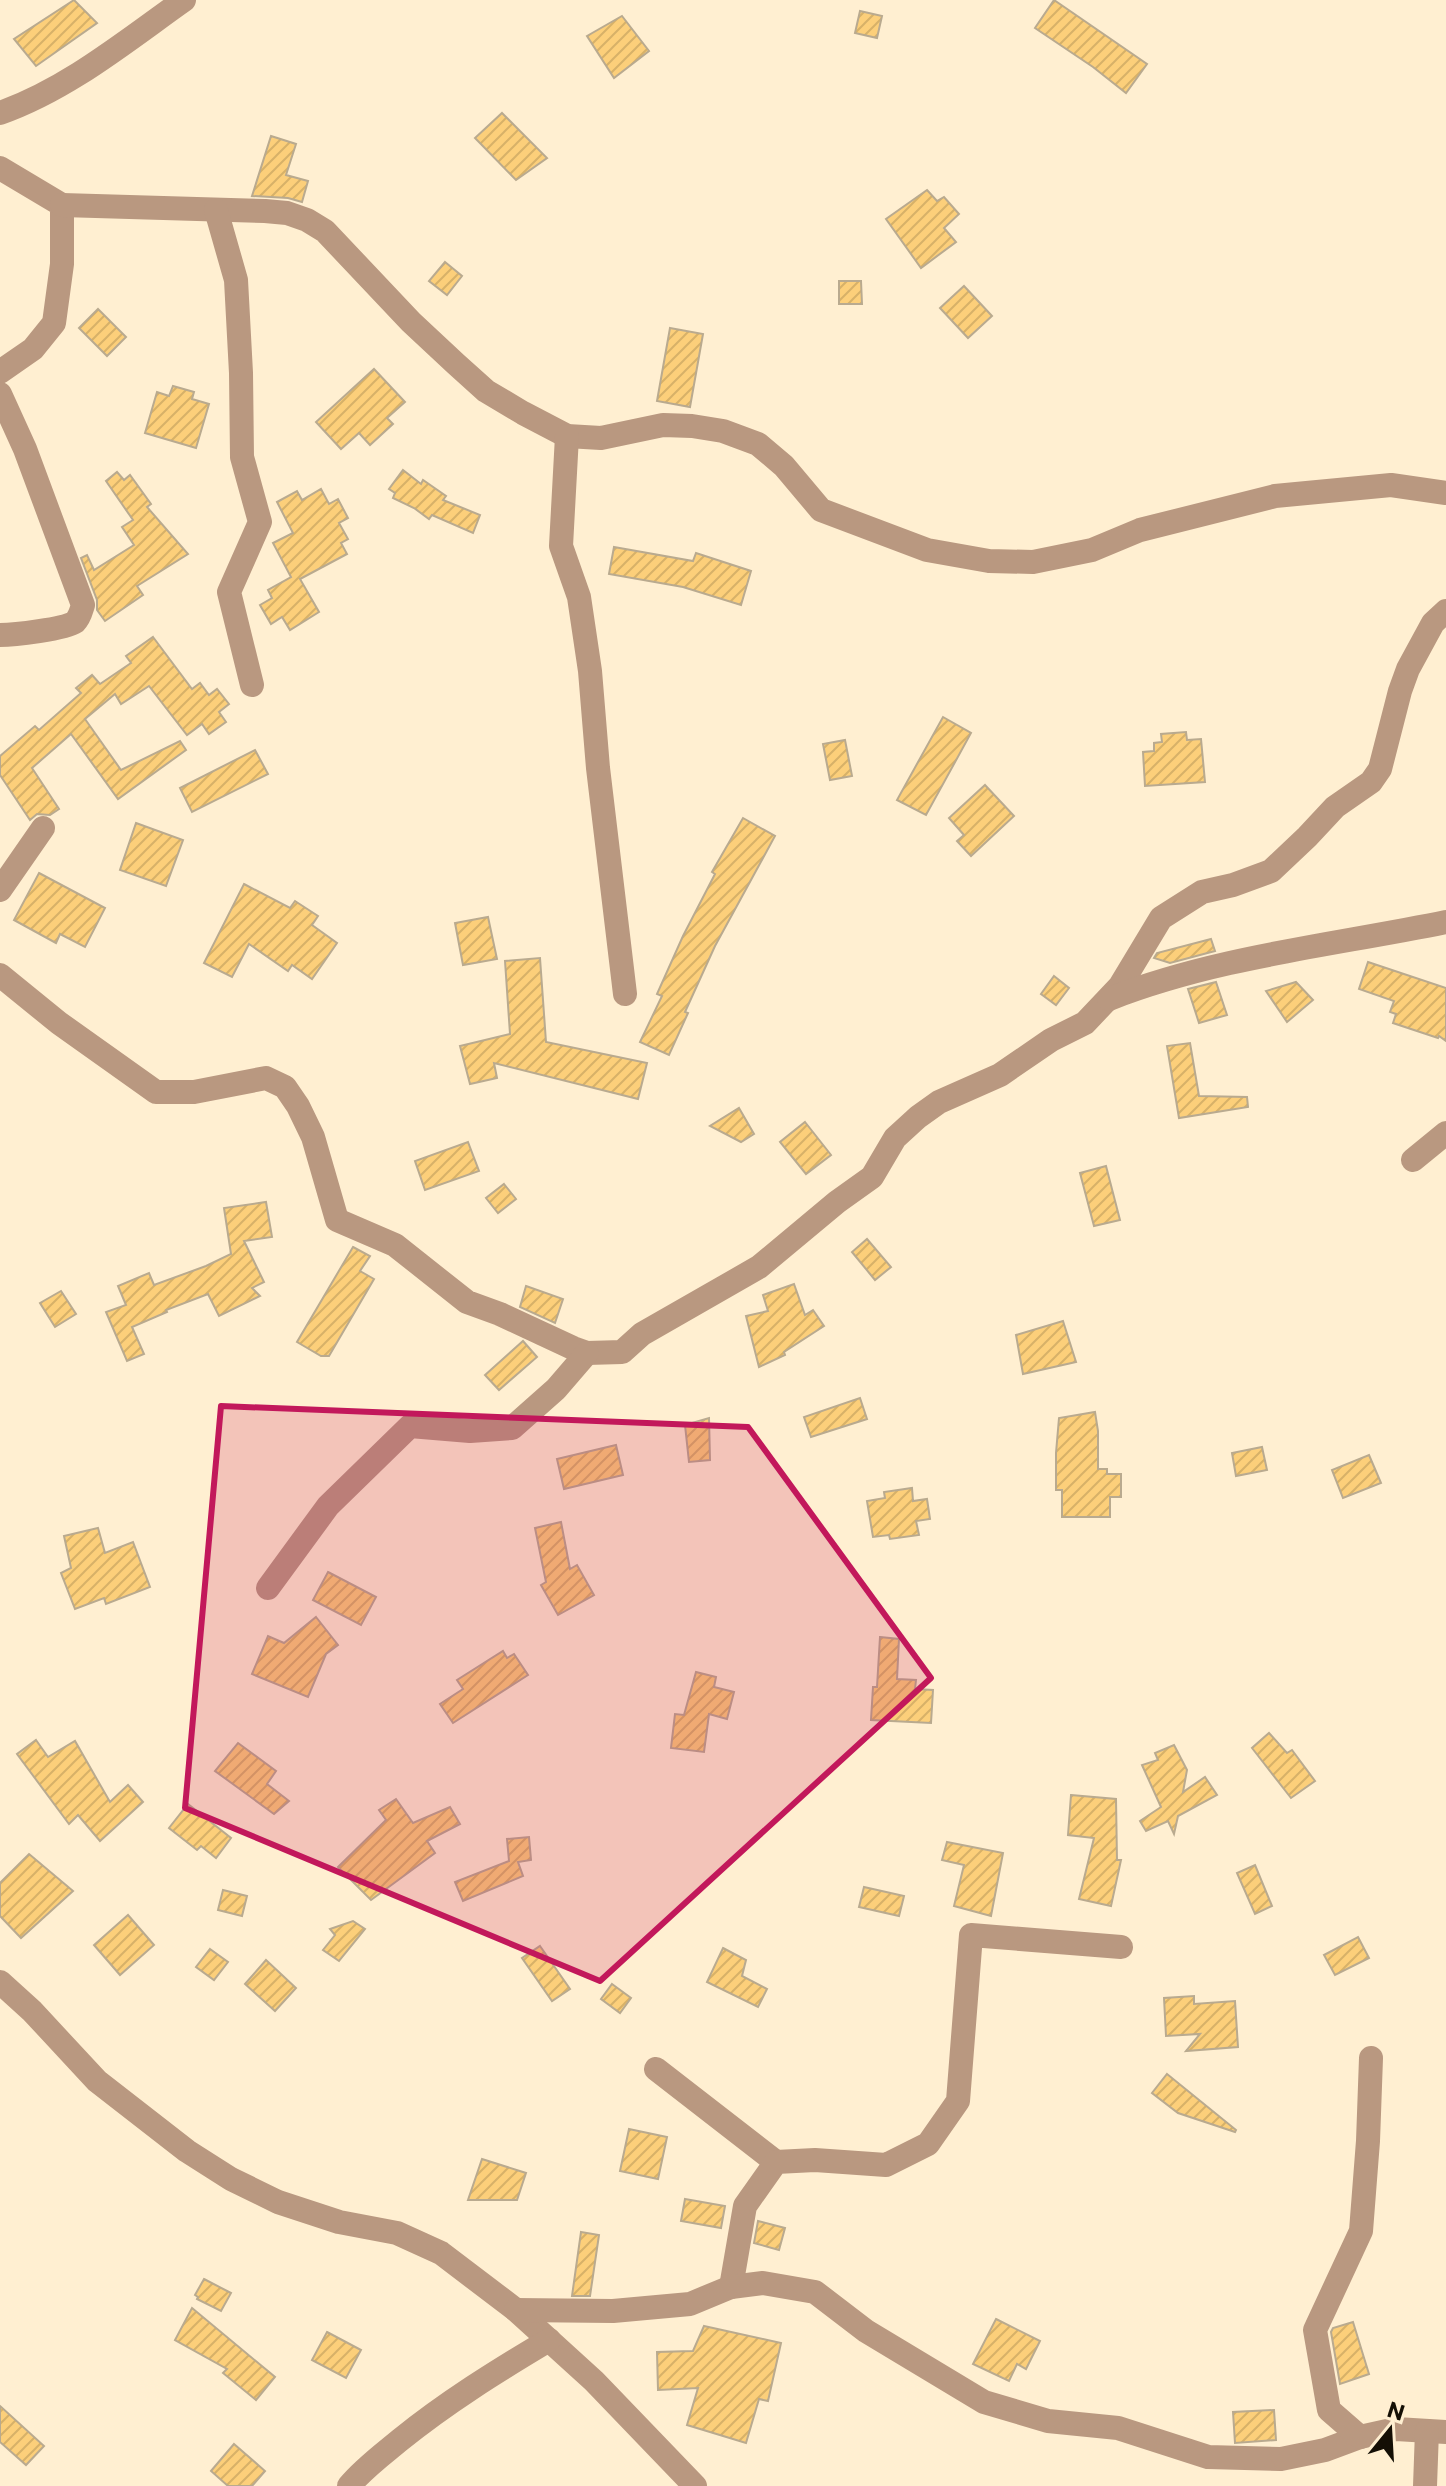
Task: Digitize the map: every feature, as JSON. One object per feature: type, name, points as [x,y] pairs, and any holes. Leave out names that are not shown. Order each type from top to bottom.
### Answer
[{"type":"street","points":[[0,113],[27,103],[68,80],[184,0]]},
{"type":"street","points":[[0,168],[62,205],[287,213],[307,220],[325,231],[411,322],[486,391],[523,413],[567,436],[601,438],[663,425],[723,431],[758,444],[784,466],[821,510],[927,550],[989,561],[1033,562],[1092,550],[1140,530],[1275,496],[1391,485],[1446,493]]},
{"type":"street","points":[[0,372],[33,349],[54,323],[62,264],[62,205]]},
{"type":"street","points":[[216,210],[236,280],[242,457],[260,522],[229,592],[252,685]]},
{"type":"street","points":[[0,394],[25,449],[83,605],[81,615],[73,624],[0,635]]},
{"type":"street","points":[[567,436],[561,546],[579,597],[590,671],[598,768],[625,994]]},
{"type":"street","points":[[0,975],[59,1023],[156,1092],[194,1092],[266,1078],[285,1087],[313,1137],[337,1220],[395,1245],[467,1302],[587,1353],[622,1352],[642,1334],[759,1267],[872,1177],[895,1138],[939,1102],[1000,1075],[1051,1040],[1085,1023],[1120,986],[1161,918],[1202,892],[1271,871],[1335,807],[1371,782],[1380,769],[1408,669],[1433,623],[1446,611]]},
{"type":"street","points":[[0,890],[43,828]]},
{"type":"street","points":[[1107,1000],[1147,984],[1278,953],[1446,922]]},
{"type":"street","points":[[1413,1160],[1446,1133]]},
{"type":"street","points":[[268,1588],[328,1506],[410,1426],[470,1431],[512,1428],[556,1389],[587,1353]]},
{"type":"street","points":[[656,2069],[776,2162],[815,2160],[886,2165],[928,2144],[958,2101],[971,1935],[1121,1947]]},
{"type":"street","points":[[0,1982],[32,2011],[97,2081],[187,2151],[231,2179],[278,2202],[339,2222],[397,2233],[441,2253],[516,2310],[594,2381],[695,2486]]},
{"type":"street","points":[[1360,2437],[1329,2410],[1315,2330],[1361,2231],[1371,2058]]},
{"type":"street","points":[[731,2287],[745,2206],[776,2162]]},
{"type":"street","points":[[516,2310],[613,2311],[690,2304],[731,2287],[763,2283],[815,2292],[866,2331],[984,2402],[1048,2421],[1118,2428],[1208,2457],[1281,2459],[1396,2429],[1436,2431],[1425,2486]]},
{"type":"street","points":[[349,2486],[362,2471],[417,2426],[480,2381],[549,2340]]},
{"type":"highlighted area","points":[[221,1406],[748,1427],[931,1678],[600,1981],[185,1808]]},
{"type":"building","points":[[74,0],[97,23],[36,66],[14,39]]},
{"type":"building","points":[[1054,0],[1147,64],[1126,93],[1035,28]]},
{"type":"building","points":[[860,11],[882,16],[877,38],[855,33]]},
{"type":"building","points":[[622,16],[649,51],[614,78],[587,36]]},
{"type":"building","points":[[502,113],[547,158],[516,180],[475,138]]},
{"type":"building","points":[[271,136],[296,144],[286,175],[308,181],[302,202],[252,196]]},
{"type":"building","points":[[927,190],[937,201],[944,197],[959,214],[944,228],[956,242],[921,268],[886,219]]},
{"type":"building","points":[[445,262],[462,276],[447,295],[429,281]]},
{"type":"building","points":[[839,281],[861,281],[862,304],[839,304]]},
{"type":"building","points":[[964,286],[992,316],[968,338],[940,308]]},
{"type":"building","points":[[98,309],[126,337],[107,356],[79,328]]},
{"type":"building","points":[[670,328],[703,334],[690,407],[657,401]]},
{"type":"building","points":[[374,369],[405,402],[387,418],[393,424],[370,445],[359,433],[341,449],[316,422]]},
{"type":"building","points":[[173,386],[194,392],[192,399],[209,404],[196,448],[145,433],[157,392],[169,396]]},
{"type":"building","points":[[403,470],[421,484],[423,480],[446,496],[443,500],[480,515],[473,533],[432,515],[429,519],[393,498],[395,493],[389,489]]},
{"type":"building","points":[[117,472],[124,480],[130,475],[151,504],[147,507],[188,554],[137,586],[143,595],[105,621],[97,610],[97,600],[81,558],[87,555],[94,570],[134,545],[122,527],[133,520],[106,481]]},
{"type":"building","points":[[321,489],[329,504],[338,499],[348,518],[339,523],[348,539],[341,543],[347,554],[300,579],[319,612],[290,630],[282,617],[271,624],[260,605],[272,598],[268,590],[291,577],[273,543],[293,533],[277,502],[297,491],[302,500]]},
{"type":"building","points":[[614,547],[693,561],[696,553],[751,571],[741,605],[683,587],[609,574]]},
{"type":"building","points":[[153,637],[192,689],[200,683],[209,695],[217,689],[229,704],[219,712],[226,722],[209,734],[202,724],[187,735],[149,686],[121,704],[115,694],[85,719],[121,770],[180,741],[186,750],[118,799],[71,734],[32,768],[59,809],[50,815],[37,814],[30,820],[0,775],[0,756],[35,726],[39,730],[81,693],[76,688],[92,675],[100,684],[131,663],[126,656]]},
{"type":"building","points":[[943,717],[971,733],[926,815],[897,800]]},
{"type":"building","points":[[1186,732],[1187,740],[1201,739],[1205,782],[1145,786],[1143,752],[1154,751],[1154,743],[1162,742],[1161,734]]},
{"type":"building","points":[[845,740],[852,776],[830,780],[823,744]]},
{"type":"building","points":[[255,750],[268,774],[192,812],[180,788]]},
{"type":"building","points":[[985,785],[1014,816],[971,856],[957,841],[964,835],[949,818]]},
{"type":"building","points":[[743,818],[775,836],[715,946],[669,1055],[640,1042],[662,996],[657,994],[715,874],[712,872]]},
{"type":"building","points":[[136,823],[183,840],[166,886],[120,870]]},
{"type":"building","points":[[39,873],[105,908],[85,947],[60,934],[56,943],[14,920]]},
{"type":"building","points":[[244,884],[290,908],[295,901],[318,916],[312,925],[337,943],[312,979],[292,965],[288,971],[249,944],[232,977],[204,963]]},
{"type":"building","points":[[488,917],[497,959],[463,965],[455,923]]},
{"type":"building","points":[[1211,939],[1215,951],[1170,963],[1154,958],[1157,953]]},
{"type":"building","points":[[540,958],[546,1042],[647,1063],[638,1099],[494,1063],[497,1078],[470,1084],[460,1046],[510,1034],[505,961]]},
{"type":"building","points":[[1368,962],[1446,988],[1446,1041],[1439,1036],[1393,1023],[1396,1014],[1390,1012],[1394,1001],[1359,989]]},
{"type":"building","points":[[1054,976],[1069,988],[1056,1005],[1041,994]]},
{"type":"building","points":[[1216,982],[1227,1015],[1199,1023],[1188,989]]},
{"type":"building","points":[[1296,982],[1313,1000],[1287,1022],[1266,991]]},
{"type":"building","points":[[1190,1043],[1199,1096],[1247,1097],[1248,1107],[1179,1118],[1167,1046]]},
{"type":"building","points":[[739,1108],[754,1134],[741,1142],[710,1126]]},
{"type":"building","points":[[805,1122],[831,1155],[806,1174],[780,1142]]},
{"type":"building","points":[[468,1142],[479,1171],[425,1190],[415,1161]]},
{"type":"building","points":[[1106,1166],[1120,1220],[1094,1226],[1080,1173]]},
{"type":"building","points":[[504,1184],[516,1199],[498,1213],[486,1198]]},
{"type":"building","points":[[266,1202],[272,1237],[244,1241],[264,1282],[252,1288],[260,1296],[219,1316],[208,1294],[166,1310],[132,1327],[144,1354],[127,1361],[106,1312],[126,1305],[118,1286],[149,1273],[154,1285],[231,1254],[224,1208]]},
{"type":"building","points":[[867,1239],[891,1267],[875,1280],[852,1252]]},
{"type":"building","points":[[353,1247],[370,1256],[360,1271],[374,1279],[329,1356],[321,1356],[297,1342]]},
{"type":"building","points":[[794,1284],[805,1315],[813,1310],[824,1326],[784,1352],[785,1355],[759,1367],[746,1316],[768,1311],[763,1295]]},
{"type":"building","points":[[526,1286],[563,1299],[555,1323],[520,1307]]},
{"type":"building","points":[[61,1291],[76,1314],[55,1327],[40,1303]]},
{"type":"building","points":[[1063,1321],[1076,1362],[1023,1374],[1016,1335]]},
{"type":"building","points":[[523,1341],[537,1357],[499,1390],[485,1375]]},
{"type":"building","points":[[860,1398],[867,1419],[811,1437],[804,1417]]},
{"type":"building","points":[[1095,1412],[1098,1469],[1107,1469],[1107,1474],[1121,1474],[1121,1497],[1110,1497],[1110,1517],[1062,1517],[1062,1490],[1056,1490],[1059,1418]]},
{"type":"building","points":[[709,1418],[710,1460],[689,1462],[685,1425]]},
{"type":"building","points":[[616,1445],[623,1475],[564,1489],[557,1459]]},
{"type":"building","points":[[1262,1447],[1267,1470],[1236,1476],[1232,1453]]},
{"type":"building","points":[[1369,1455],[1381,1483],[1343,1498],[1332,1470]]},
{"type":"building","points":[[912,1488],[913,1501],[927,1499],[930,1519],[916,1521],[919,1535],[890,1539],[889,1535],[873,1537],[867,1501],[885,1498],[884,1492]]},
{"type":"building","points":[[561,1522],[570,1569],[577,1565],[594,1595],[558,1615],[541,1585],[546,1582],[535,1528]]},
{"type":"building","points":[[98,1528],[105,1553],[133,1542],[150,1587],[106,1604],[104,1598],[75,1609],[61,1573],[71,1568],[64,1536]]},
{"type":"building","points":[[328,1572],[376,1597],[361,1625],[313,1600]]},
{"type":"building","points":[[316,1617],[338,1645],[326,1654],[308,1697],[252,1674],[268,1636],[284,1643]]},
{"type":"building","points":[[880,1637],[899,1639],[897,1679],[916,1680],[915,1689],[933,1690],[931,1723],[871,1720],[873,1687],[877,1687]]},
{"type":"building","points":[[503,1651],[507,1658],[514,1654],[528,1675],[453,1723],[440,1704],[463,1689],[457,1680]]},
{"type":"building","points":[[696,1672],[716,1677],[714,1687],[734,1692],[727,1719],[709,1714],[704,1752],[671,1748],[675,1714],[684,1715]]},
{"type":"building","points":[[1269,1733],[1287,1753],[1292,1750],[1315,1781],[1291,1798],[1252,1748]]},
{"type":"building","points":[[36,1740],[48,1757],[75,1741],[110,1802],[128,1785],[143,1802],[100,1841],[78,1815],[69,1824],[17,1754]]},
{"type":"building","points":[[238,1743],[276,1771],[267,1784],[289,1801],[274,1814],[215,1771]]},
{"type":"building","points":[[1174,1745],[1187,1770],[1183,1792],[1205,1777],[1217,1795],[1178,1816],[1174,1834],[1168,1821],[1146,1831],[1140,1821],[1161,1807],[1142,1765],[1158,1760],[1155,1753]]},
{"type":"building","points":[[1071,1795],[1116,1799],[1117,1860],[1121,1860],[1111,1906],[1079,1899],[1094,1838],[1068,1835]]},
{"type":"building","points":[[396,1799],[413,1823],[450,1807],[460,1824],[427,1841],[435,1853],[371,1900],[338,1867],[386,1820],[379,1810]]},
{"type":"building","points":[[188,1804],[231,1838],[216,1858],[201,1846],[197,1850],[169,1828]]},
{"type":"building","points":[[529,1837],[531,1860],[518,1862],[523,1876],[463,1901],[455,1882],[509,1861],[507,1839]]},
{"type":"building","points":[[947,1842],[1003,1853],[991,1916],[954,1906],[964,1865],[942,1860]]},
{"type":"building","points":[[29,1854],[73,1891],[21,1938],[0,1916],[0,1883]]},
{"type":"building","points":[[1255,1865],[1272,1906],[1255,1914],[1237,1873]]},
{"type":"building","points":[[864,1887],[904,1896],[899,1916],[859,1907]]},
{"type":"building","points":[[223,1890],[247,1896],[242,1916],[218,1910]]},
{"type":"building","points":[[128,1915],[154,1945],[120,1975],[94,1945]]},
{"type":"building","points":[[353,1921],[365,1929],[339,1961],[323,1950],[335,1935],[330,1929]]},
{"type":"building","points":[[1358,1937],[1369,1958],[1335,1975],[1324,1955]]},
{"type":"building","points":[[540,1946],[570,1989],[552,2001],[522,1958]]},
{"type":"building","points":[[723,1948],[746,1960],[742,1976],[767,1989],[758,2007],[707,1982]]},
{"type":"building","points":[[210,1949],[228,1962],[214,1980],[196,1967]]},
{"type":"building","points":[[266,1960],[296,1988],[275,2011],[245,1984]]},
{"type":"building","points":[[612,1984],[631,1998],[620,2013],[601,1999]]},
{"type":"building","points":[[1194,1996],[1194,2004],[1235,2001],[1238,2047],[1186,2051],[1200,2034],[1166,2036],[1164,1998]]},
{"type":"building","points":[[1167,2074],[1235,2132],[1178,2113],[1152,2093]]},
{"type":"building","points":[[629,2129],[667,2137],[658,2179],[620,2171]]},
{"type":"building","points":[[482,2159],[526,2173],[517,2200],[468,2200]]},
{"type":"building","points":[[685,2199],[725,2206],[721,2228],[681,2221]]},
{"type":"building","points":[[758,2221],[785,2228],[779,2250],[754,2243]]},
{"type":"building","points":[[581,2232],[599,2235],[590,2296],[572,2296]]},
{"type":"building","points":[[204,2279],[231,2293],[221,2311],[197,2299],[195,2295]]},
{"type":"building","points":[[192,2308],[275,2377],[256,2400],[223,2373],[227,2369],[175,2340]]},
{"type":"building","points":[[996,2319],[1040,2341],[1026,2369],[1017,2364],[1009,2381],[973,2364]]},
{"type":"building","points":[[1353,2322],[1369,2374],[1340,2384],[1331,2332],[1333,2328]]},
{"type":"building","points":[[704,2326],[781,2343],[768,2401],[759,2399],[746,2443],[687,2425],[698,2388],[658,2390],[657,2352],[693,2351]]},
{"type":"building","points":[[327,2332],[361,2350],[346,2378],[312,2360]]},
{"type":"building","points":[[0,2406],[44,2446],[26,2465],[0,2442]]},
{"type":"building","points":[[1274,2410],[1276,2440],[1235,2443],[1233,2412]]},
{"type":"building","points":[[234,2444],[265,2471],[252,2486],[228,2486],[211,2471]]}]
